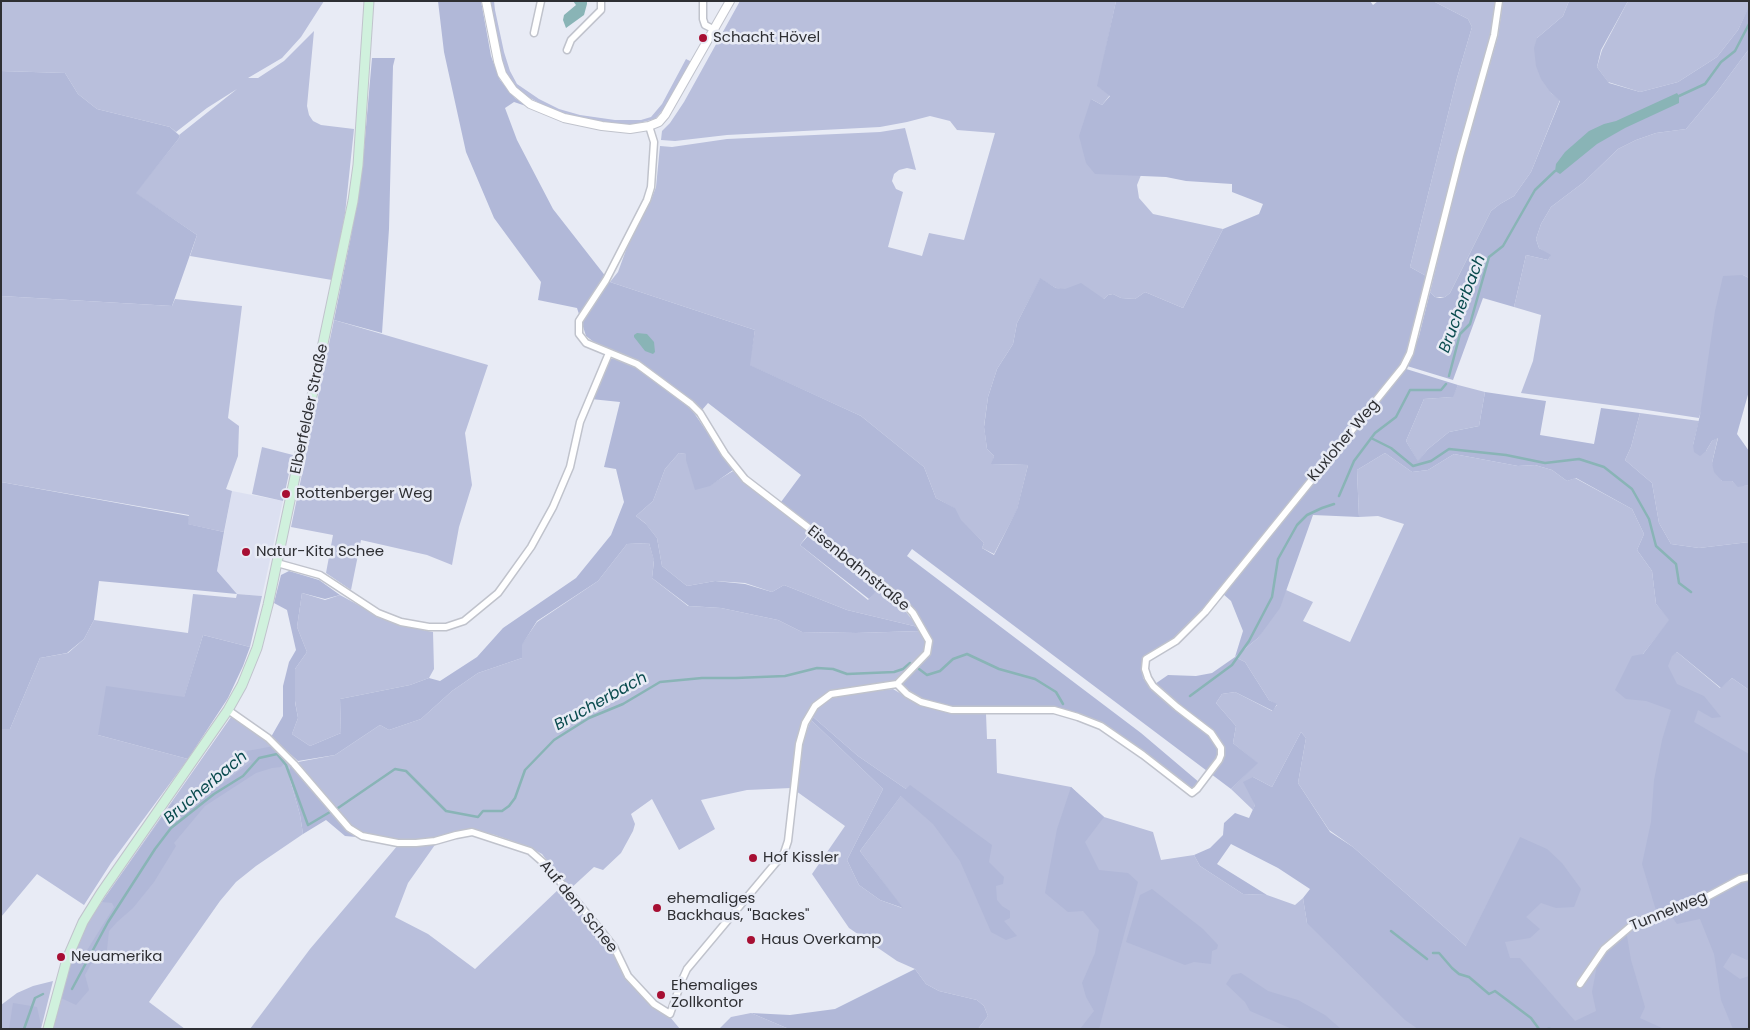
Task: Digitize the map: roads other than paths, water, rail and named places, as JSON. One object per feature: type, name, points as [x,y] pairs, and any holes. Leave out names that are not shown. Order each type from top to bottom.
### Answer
[{"type":"main road","name":"Elberfelder Straße","points":[[48,1029],[67,959],[83,922],[228,710],[242,685],[257,648],[265,621],[353,201],[358,165],[369,1]]},
{"type":"street","points":[[486,1],[495,51],[502,74],[513,90],[522,98],[540,108],[564,118],[620,129],[650,126],[662,118],[672,105],[730,1]]},
{"type":"street","points":[[534,32],[541,1]]},
{"type":"street","points":[[567,50],[571,40],[601,10],[601,1]]},
{"type":"street","points":[[702,1],[703,20],[706,25],[715,30]]},
{"type":"street","name":"Kuxloher Weg","points":[[897,684],[906,694],[921,702],[952,710],[1054,710],[1078,717],[1101,726],[1143,755],[1192,793],[1197,789],[1219,760],[1221,748],[1211,733],[1153,686],[1145,669],[1146,659],[1176,640],[1205,612],[1403,367],[1412,345],[1460,156],[1494,35],[1499,1]]},
{"type":"street","points":[[277,563],[320,575],[378,613],[401,622],[429,627],[446,627],[464,621],[498,593],[531,547],[549,515],[570,467],[580,422],[609,354],[586,343],[582,339],[579,334],[579,321],[606,280],[647,200],[653,176],[654,142],[650,126]]},
{"type":"street","name":"Eisenbahnstraße","points":[[609,354],[637,364],[691,404],[700,413],[724,454],[745,480],[870,575],[900,599],[913,613],[929,640],[927,653],[897,684]]},
{"type":"street","name":"Auf dem Schee","points":[[228,710],[268,738],[294,764],[349,828],[362,836],[398,843],[416,843],[435,842],[472,832],[530,851],[546,865],[603,932],[614,947],[628,976],[654,1004],[670,1014],[687,970],[784,853],[788,841],[799,744],[805,723],[815,706],[831,694],[897,684]]},
{"type":"street","name":"Tunnelweg","points":[[1580,984],[1604,950],[1624,930],[1641,921],[1703,899],[1740,879],[1749,877]]},
{"type":"waterway","name":"Brucherbach","points":[[1679,96],[1705,84],[1721,62],[1735,51],[1749,24]]},
{"type":"waterway","name":"Brucherbach","points":[[1449,376],[1460,334],[1470,324],[1489,257],[1503,246],[1535,190],[1555,171]]},
{"type":"waterway","name":"Brucherbach","points":[[1339,496],[1354,461],[1375,433],[1396,417],[1410,390],[1441,390],[1446,384]]},
{"type":"waterway","points":[[1371,438],[1391,448],[1413,466],[1431,461],[1449,449],[1506,455],[1545,463],[1579,459],[1604,467],[1632,489],[1649,519],[1656,546],[1676,564],[1679,583],[1691,592]]},
{"type":"waterway","name":"Brucherbach","points":[[1190,696],[1232,665],[1249,641],[1272,597],[1278,559],[1297,525],[1307,515],[1334,504]]},
{"type":"waterway","name":"Brucherbach","points":[[919,669],[927,675],[940,671],[953,659],[967,654],[999,669],[1035,679],[1056,692],[1063,704]]},
{"type":"waterway","name":"Brucherbach","points":[[338,808],[395,769],[406,771],[446,811],[478,817],[483,811],[502,811],[515,798],[525,770],[554,740],[589,718],[623,704],[660,682],[702,678],[785,676],[817,668],[833,669],[847,674],[894,672],[903,669],[910,663]]},
{"type":"waterway","name":"Brucherbach","points":[[72,989],[108,922],[155,849],[171,828],[214,794],[243,776],[259,758],[277,754],[286,765],[308,825],[330,812]]},
{"type":"waterway","points":[[1391,931],[1427,959]]},
{"type":"waterway","points":[[1433,953],[1439,953],[1459,974],[1469,977],[1489,994],[1495,991],[1531,1018],[1539,1029]]},
{"type":"waterway","name":"Brucherbach","points":[[24,1029],[35,998],[43,994]]},
{"type":"place","name":"Schacht Hövel","points":[[703,38]]},
{"type":"place","name":"Rottenberger Weg","points":[[286,494]]},
{"type":"place","name":"Natur-Kita Schee","points":[[246,552]]},
{"type":"place","name":"Hof Kissler","points":[[753,858]]},
{"type":"place","name":"ehemaliges Backhaus, \"Backes\"","points":[[657,908]]},
{"type":"place","name":"Haus Overkamp","points":[[751,940]]},
{"type":"place","name":"Neuamerika","points":[[61,957]]},
{"type":"place","name":"Ehemaliges Zollkontor","points":[[661,995]]}]
